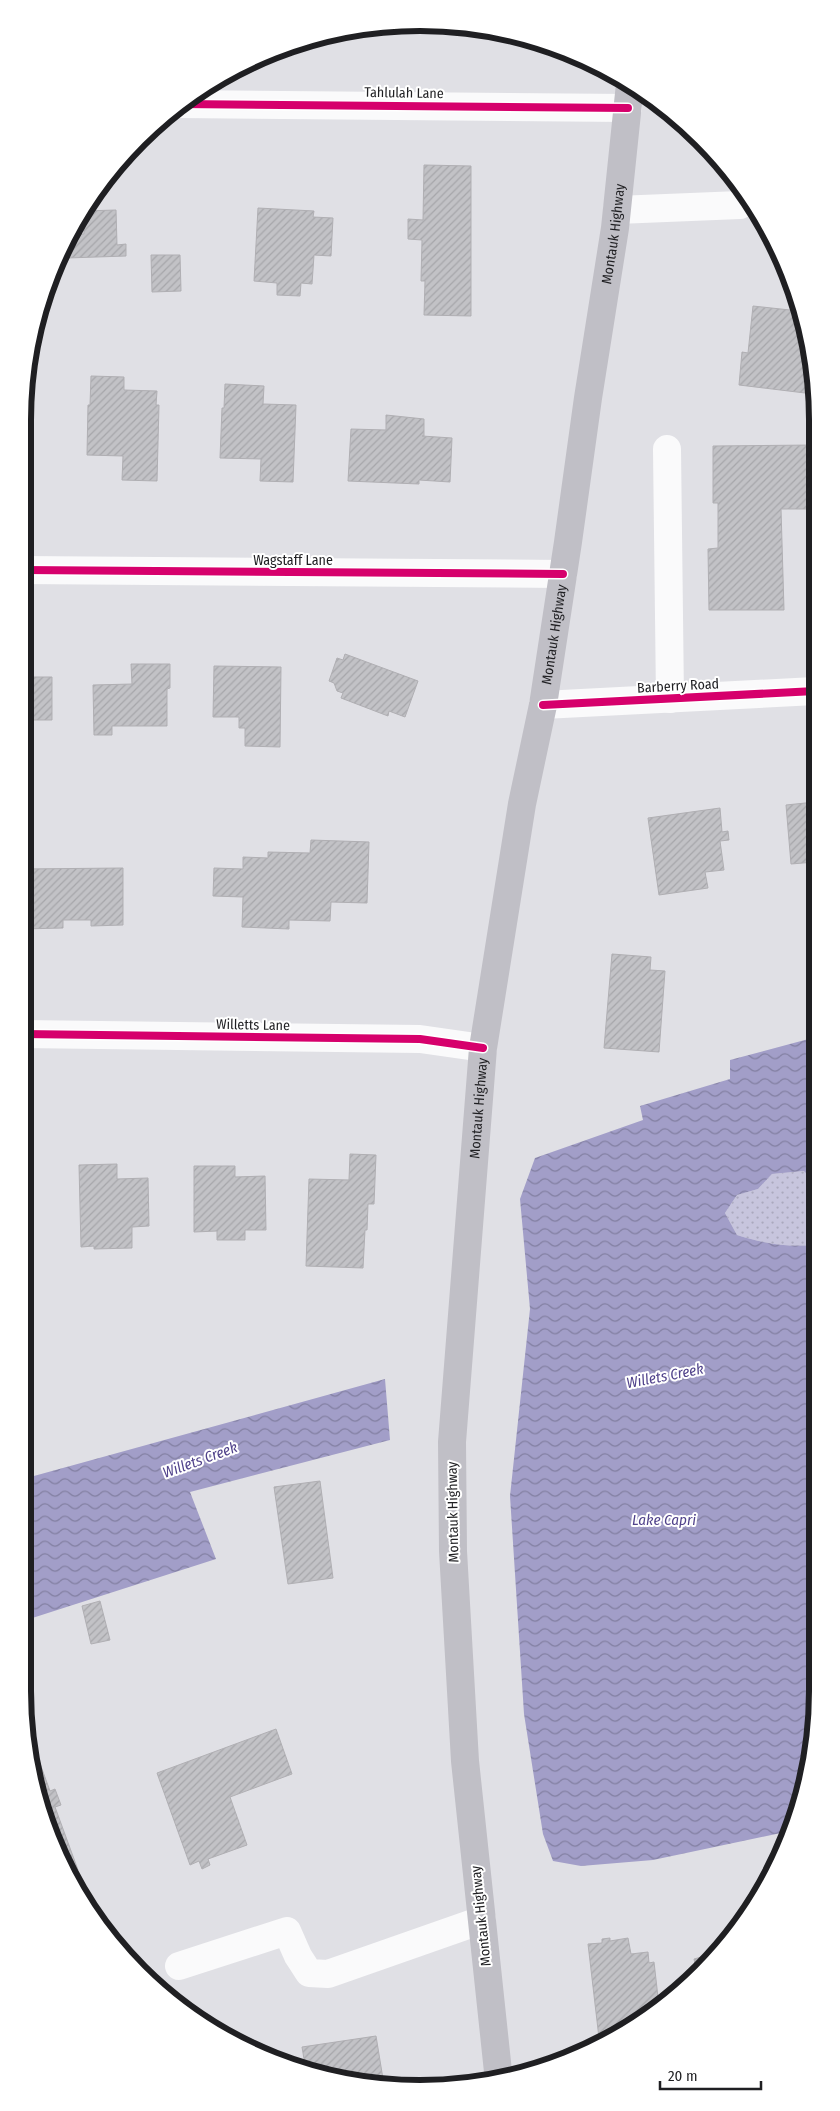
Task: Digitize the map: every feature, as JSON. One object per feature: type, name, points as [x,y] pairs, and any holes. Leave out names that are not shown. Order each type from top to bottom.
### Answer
[{"type":"main road","name":"Montauk Highway","points":[[497,2072],[465,1760],[453,1551],[452,1442],[483,1048],[522,804],[543,705],[564,574],[617,210],[629,96]]},
{"type":"street","name":"Tahlulah Lane","points":[[195,104],[629,96]]},
{"type":"street","points":[[617,210],[740,205]]},
{"type":"street","points":[[667,449],[670,698]]},
{"type":"street","name":"Wagstaff Lane","points":[[31,570],[564,574]]},
{"type":"street","name":"Barberry Road","points":[[543,705],[809,691]]},
{"type":"street","name":"Willetts Lane","points":[[31,1034],[420,1040],[483,1048]]},
{"type":"street","points":[[179,1966],[287,1931],[298,1956],[309,1973],[328,1974],[482,1920]]},
{"type":"shaded area","points":[[805,1171],[809,1175],[809,1245],[776,1244],[737,1235],[725,1213],[737,1195],[758,1189],[772,1174]]},
{"type":"water","name":"Lake Capri","points":[[809,1039],[809,1176],[804,1171],[772,1174],[758,1189],[737,1195],[725,1213],[737,1235],[776,1244],[809,1245],[809,1691],[805,1742],[796,1792],[782,1833],[653,1860],[581,1866],[553,1861],[543,1834],[524,1714],[510,1496],[530,1309],[520,1199],[535,1158],[643,1120],[640,1106],[730,1079],[730,1060]]},
{"type":"water","name":"Willets Creek","points":[[385,1379],[390,1440],[190,1492],[216,1559],[31,1618],[31,1477]]},
{"type":"building","points":[[424,165],[471,166],[471,316],[424,315],[425,281],[421,281],[422,240],[408,239],[408,219],[423,220]]},
{"type":"building","points":[[258,208],[314,211],[313,217],[333,218],[331,256],[314,255],[312,284],[301,283],[300,296],[277,295],[277,283],[254,281]]},
{"type":"building","points":[[116,210],[117,245],[126,244],[126,256],[67,258],[79,234],[84,234],[84,225],[93,211]]},
{"type":"building","points":[[151,255],[180,255],[181,291],[152,292]]},
{"type":"building","points":[[753,306],[793,310],[805,369],[805,393],[739,385],[742,352],[748,353]]},
{"type":"building","points":[[91,376],[124,377],[124,390],[157,391],[156,405],[159,405],[157,481],[122,480],[123,456],[87,455],[88,405],[90,405]]},
{"type":"building","points":[[225,384],[264,386],[263,404],[296,405],[293,482],[260,481],[261,459],[220,458]]},
{"type":"building","points":[[386,415],[424,419],[424,436],[422,436],[452,438],[450,482],[419,480],[419,484],[348,481],[351,429],[386,430]]},
{"type":"building","points":[[809,445],[809,509],[781,509],[784,610],[709,610],[708,549],[718,548],[718,503],[713,503],[713,446]]},
{"type":"building","points":[[345,654],[418,681],[405,717],[389,711],[388,716],[341,698],[343,693],[337,691],[334,683],[329,681],[337,658],[343,660]]},
{"type":"building","points":[[131,664],[170,664],[170,688],[167,689],[167,726],[112,726],[112,735],[94,735],[93,685],[132,684]]},
{"type":"building","points":[[214,666],[281,667],[280,747],[245,746],[245,728],[239,728],[239,717],[213,717]]},
{"type":"building","points":[[31,677],[52,677],[52,720],[31,720]]},
{"type":"building","points":[[809,803],[809,862],[791,864],[786,805]]},
{"type":"building","points":[[720,808],[722,832],[728,831],[729,840],[720,841],[724,870],[705,872],[708,888],[659,895],[648,818]]},
{"type":"building","points":[[311,840],[369,842],[367,903],[331,902],[330,921],[289,920],[289,929],[242,927],[243,897],[213,896],[214,868],[243,869],[243,857],[268,858],[268,852],[310,853]]},
{"type":"building","points":[[123,868],[123,925],[91,926],[91,920],[63,920],[63,928],[31,929],[31,869]]},
{"type":"building","points":[[612,954],[651,957],[650,970],[665,971],[659,1052],[604,1048]]},
{"type":"building","points":[[350,1154],[376,1155],[374,1204],[368,1204],[363,1268],[306,1266],[309,1179],[349,1180]]},
{"type":"building","points":[[117,1164],[117,1179],[148,1178],[149,1226],[132,1227],[132,1248],[94,1249],[94,1246],[81,1247],[79,1165]]},
{"type":"building","points":[[194,1166],[235,1166],[235,1177],[265,1176],[266,1230],[245,1230],[245,1240],[217,1240],[217,1231],[194,1232]]},
{"type":"building","points":[[320,1481],[333,1578],[288,1584],[274,1487]]},
{"type":"building","points":[[100,1601],[110,1640],[91,1644],[82,1606]]},
{"type":"building","points":[[276,1729],[292,1774],[230,1797],[247,1845],[208,1859],[210,1865],[202,1869],[199,1861],[190,1865],[157,1773]]},
{"type":"building","points":[[37,1756],[50,1791],[55,1789],[61,1805],[55,1807],[78,1870],[75,1871],[71,1863],[52,1816],[44,1792]]},
{"type":"building","points":[[610,1938],[610,1941],[628,1938],[631,1954],[648,1952],[649,1963],[654,1962],[658,1998],[599,2036],[588,1944],[602,1943],[602,1939]]},
{"type":"building","points":[[704,1956],[695,1966],[694,1959]]},
{"type":"building","points":[[376,2036],[383,2078],[344,2072],[305,2062],[302,2047]]},
{"type":"cycle path","points":[[194,104],[628,108]]},
{"type":"cycle path","points":[[31,570],[563,574]]},
{"type":"cycle path","points":[[543,705],[809,691]]},
{"type":"cycle path","points":[[31,1034],[420,1039],[483,1048]]}]
